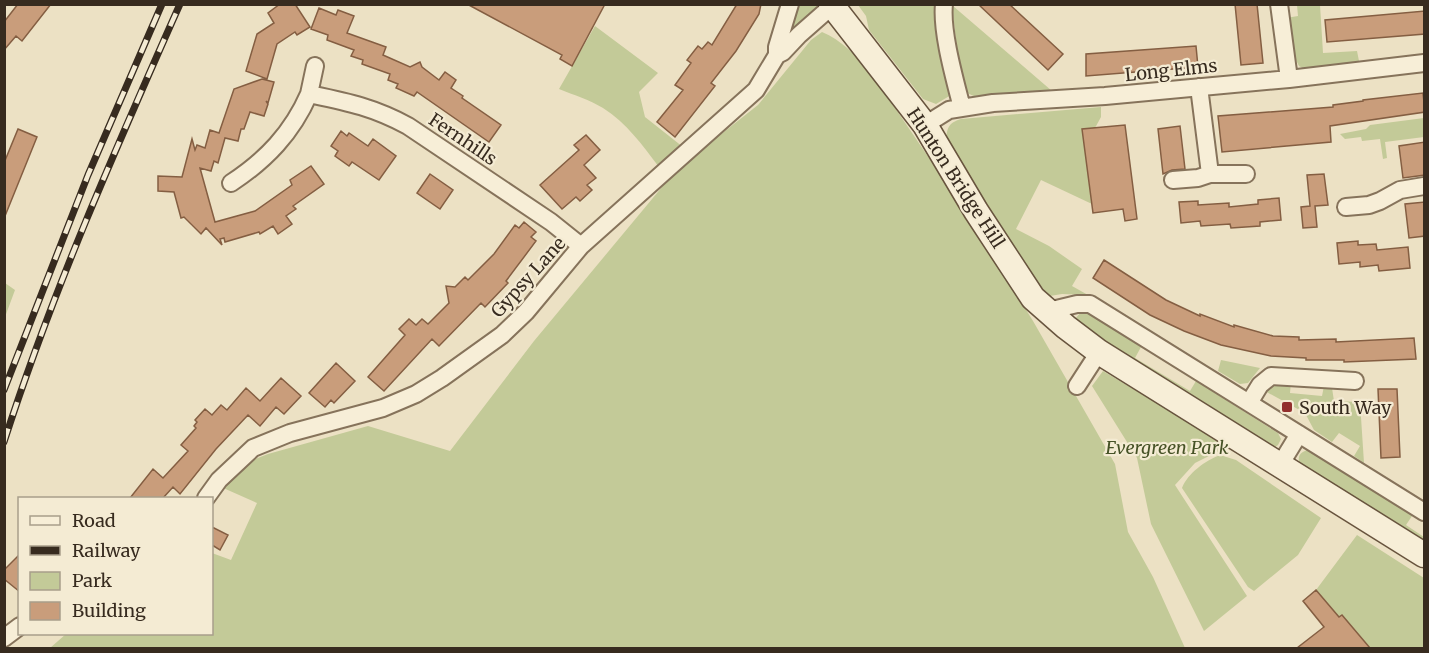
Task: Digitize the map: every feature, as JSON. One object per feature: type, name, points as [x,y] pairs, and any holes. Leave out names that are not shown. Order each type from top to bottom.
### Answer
[{"type":"street","name":"Gypsy Lane","points":[[207,497],[219,480],[253,448],[290,433],[383,408],[416,394],[502,335],[526,312],[581,246],[756,90],[777,55],[777,47],[790,4]]},
{"type":"street","points":[[944,4],[946,33],[962,108]]},
{"type":"street","points":[[1279,4],[1289,79]]},
{"type":"street","name":"Gypsy Lane","points":[[777,55],[833,5]]},
{"type":"street","name":"Hunton Bridge Hill","points":[[833,5],[925,125],[976,211],[1040,304]]},
{"type":"street","name":"Long Elms","points":[[925,125],[950,111],[993,104],[1289,79],[1425,63]]},
{"type":"street","points":[[231,183],[247,172],[287,135],[300,116],[309,94],[315,66]]},
{"type":"street","points":[[1199,87],[1210,174]]},
{"type":"street","name":"Fernhills","points":[[309,94],[366,106],[383,112],[408,126],[551,222],[581,246]]},
{"type":"street","points":[[1173,180],[1198,178],[1210,174],[1246,174]]},
{"type":"street","points":[[1346,207],[1367,198],[1380,201],[1400,190],[1425,186]]},
{"type":"street","points":[[1040,304],[1099,352],[1425,555]]},
{"type":"street","points":[[1040,304],[1090,304],[1425,512]]},
{"type":"street","points":[[1077,386],[1099,352]]},
{"type":"street","points":[[1249,403],[1260,385],[1271,376],[1355,381]]},
{"type":"street","points":[[1280,465],[1299,434]]},
{"type":"street","points":[[4,638],[18,628]]},
{"type":"green space","points":[[793,5],[819,5],[820,9],[795,29],[790,25]]},
{"type":"green space","points":[[858,5],[939,5],[951,95],[936,104],[923,99],[869,30],[866,16]]},
{"type":"green space","points":[[1297,5],[1320,5],[1323,53],[1357,51],[1359,61],[1306,70],[1299,66],[1296,60],[1293,60],[1286,18],[1298,16]]},
{"type":"green space","points":[[953,6],[1052,91],[974,96],[969,94],[959,62]]},
{"type":"green space","points":[[595,26],[658,73],[639,92],[645,117],[683,147],[659,167],[634,135],[612,114],[593,102],[559,89]]},
{"type":"green space","points":[[822,32],[836,39],[870,71],[969,217],[1033,321],[1115,464],[1128,532],[1153,577],[1185,648],[50,648],[65,635],[213,635],[213,553],[231,560],[257,503],[221,487],[245,463],[268,454],[368,426],[450,451],[534,341],[677,169],[758,105],[811,40]]},
{"type":"green space","points":[[1101,107],[1101,117],[1095,128],[1083,130],[1092,204],[1041,180],[1016,229],[1049,246],[1082,269],[1072,286],[1088,295],[1050,296],[1042,290],[1013,254],[946,141],[948,129],[953,122],[961,119]]},
{"type":"green space","points":[[1424,118],[1424,137],[1385,142],[1387,158],[1383,159],[1380,139],[1362,141],[1361,137],[1345,139],[1340,134],[1366,129],[1370,125]]},
{"type":"green space","points":[[5,283],[15,290],[5,317]]},
{"type":"green space","points":[[1081,312],[1088,313],[1141,347],[1135,358],[1190,391],[1196,381],[1278,433],[1281,439],[1278,445],[1274,448],[1077,325],[1075,319]]},
{"type":"green space","points":[[1221,360],[1260,368],[1248,383],[1240,384],[1218,371]]},
{"type":"green space","name":"Evergreen Park","points":[[1103,371],[1229,446],[1195,463],[1175,485],[1247,596],[1204,631],[1151,524],[1137,458],[1092,386]]},
{"type":"green space","points":[[1291,382],[1290,393],[1322,396],[1324,386],[1332,388],[1334,401],[1360,402],[1364,463],[1354,456],[1360,446],[1339,433],[1332,442],[1314,430],[1305,413],[1263,390],[1266,385]]},
{"type":"green space","points":[[1307,450],[1315,452],[1414,513],[1406,525],[1424,537],[1424,545],[1299,463],[1300,455]]},
{"type":"green space","points":[[1220,455],[1236,460],[1321,518],[1298,555],[1254,591],[1248,587],[1182,488],[1188,477],[1198,468]]},
{"type":"green space","points":[[1357,535],[1424,578],[1424,648],[1370,648],[1342,615],[1339,617],[1316,590]]},
{"type":"building","points":[[18,4],[51,4],[22,41],[16,36],[4,50],[4,22]]},
{"type":"building","points":[[280,4],[295,4],[310,27],[297,35],[295,32],[277,44],[267,79],[246,71],[257,34],[274,23],[268,13]]},
{"type":"building","points":[[467,4],[605,4],[572,66],[560,59],[562,55]]},
{"type":"building","points":[[737,4],[761,4],[759,14],[736,51],[711,83],[715,86],[675,137],[657,122],[683,90],[675,85],[691,63],[687,60],[698,46],[702,49],[708,42],[712,45]]},
{"type":"building","points":[[978,4],[1009,4],[1063,54],[1048,70]]},
{"type":"building","points":[[1235,4],[1257,4],[1263,63],[1241,65]]},
{"type":"building","points":[[319,8],[336,15],[338,10],[354,16],[347,33],[386,47],[383,55],[410,67],[420,62],[422,67],[439,80],[445,72],[456,80],[451,88],[501,125],[489,142],[417,92],[414,96],[396,88],[398,84],[388,80],[390,74],[362,64],[363,60],[351,56],[354,50],[327,40],[328,35],[311,29]]},
{"type":"building","points":[[1425,11],[1425,34],[1327,42],[1325,20]]},
{"type":"building","points":[[1196,46],[1198,67],[1086,76],[1086,54]]},
{"type":"building","points":[[262,79],[274,82],[268,103],[266,101],[268,104],[264,116],[250,112],[244,129],[241,129],[238,141],[225,138],[218,163],[214,161],[211,171],[200,168],[215,222],[255,211],[292,185],[290,180],[311,166],[324,184],[293,206],[296,209],[286,216],[292,224],[278,234],[273,226],[260,234],[259,232],[225,242],[224,238],[220,239],[222,245],[206,228],[201,234],[184,217],[181,218],[174,192],[158,191],[158,176],[182,177],[192,139],[195,150],[197,145],[205,148],[210,130],[219,133],[234,89]]},
{"type":"building","points":[[1423,93],[1425,112],[1330,126],[1331,142],[1222,152],[1218,116],[1333,107],[1333,105],[1363,100]]},
{"type":"building","points":[[1125,125],[1137,219],[1125,221],[1123,209],[1093,213],[1082,129]]},
{"type":"building","points":[[1180,126],[1185,169],[1172,170],[1163,174],[1158,129]]},
{"type":"building","points":[[18,129],[37,137],[5,216],[4,163]]},
{"type":"building","points":[[341,131],[347,136],[349,133],[368,146],[373,139],[396,156],[379,180],[352,162],[349,166],[335,156],[338,151],[331,146]]},
{"type":"building","points":[[586,135],[600,150],[584,165],[596,178],[587,185],[592,190],[580,201],[576,197],[562,209],[540,185],[579,150],[574,145]]},
{"type":"building","points":[[1425,142],[1425,175],[1403,178],[1399,146]]},
{"type":"building","points":[[430,174],[453,190],[440,209],[417,193]]},
{"type":"building","points":[[1324,174],[1328,205],[1315,206],[1317,227],[1303,228],[1301,207],[1310,206],[1307,175]]},
{"type":"building","points":[[1279,198],[1281,220],[1260,222],[1260,226],[1231,228],[1230,224],[1201,226],[1200,221],[1181,223],[1179,202],[1198,201],[1198,205],[1229,203],[1229,207],[1258,204],[1258,200]]},
{"type":"building","points":[[1425,202],[1425,236],[1409,238],[1405,204]]},
{"type":"building","points":[[524,222],[536,232],[531,237],[536,241],[506,281],[508,283],[485,307],[481,303],[439,346],[432,339],[384,391],[368,377],[405,335],[399,329],[409,319],[416,325],[422,319],[428,324],[449,303],[446,286],[455,287],[465,277],[468,280],[494,254],[515,225],[519,228]]},
{"type":"building","points":[[1358,241],[1358,245],[1376,244],[1377,250],[1408,247],[1410,268],[1379,271],[1378,265],[1360,267],[1360,262],[1339,264],[1337,243]]},
{"type":"building","points":[[1104,260],[1166,300],[1200,316],[1200,314],[1234,327],[1234,325],[1273,336],[1299,337],[1299,340],[1336,339],[1336,342],[1414,338],[1416,359],[1344,362],[1344,360],[1306,360],[1306,358],[1271,356],[1221,345],[1150,315],[1093,278]]},
{"type":"building","points":[[336,363],[355,381],[334,403],[331,400],[325,407],[309,393]]},
{"type":"building","points":[[281,378],[301,396],[284,414],[276,407],[260,426],[248,415],[216,449],[180,494],[173,487],[164,497],[131,497],[153,469],[163,478],[188,451],[181,445],[196,428],[195,420],[205,409],[212,415],[221,405],[227,410],[246,388],[260,401]]},
{"type":"building","points":[[1378,389],[1397,389],[1400,457],[1381,458]]},
{"type":"building","points":[[213,528],[228,535],[220,550],[213,546]]},
{"type":"building","points":[[18,556],[18,590],[4,579],[4,570]]},
{"type":"building","points":[[1316,590],[1339,617],[1342,615],[1370,648],[1297,648],[1324,627],[1303,601]]},
{"type":"railway","points":[[4,390],[88,175],[162,4]]},
{"type":"railway","points":[[4,442],[64,275],[180,4]]},
{"type":"place","name":"South Way","points":[[1287,407]]}]
